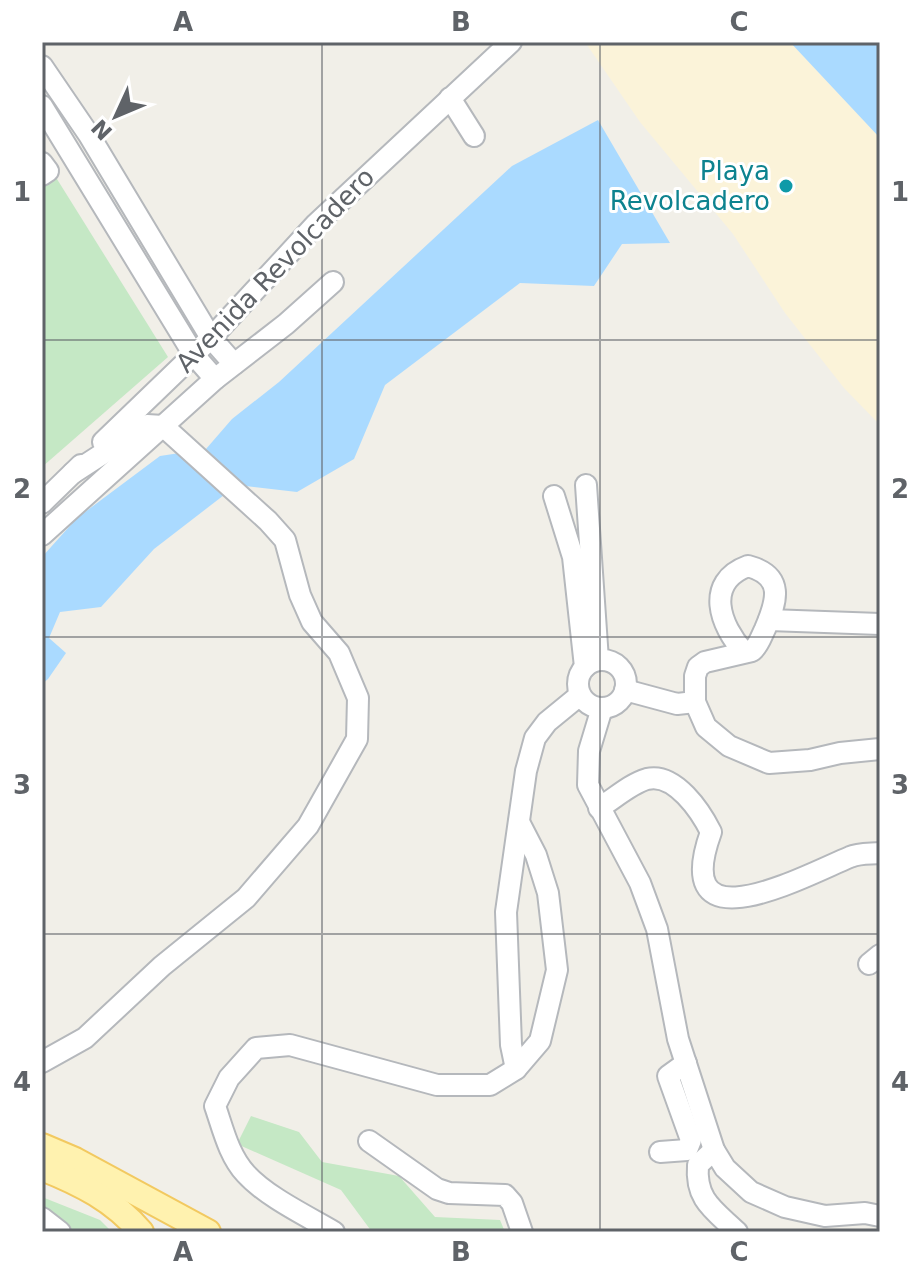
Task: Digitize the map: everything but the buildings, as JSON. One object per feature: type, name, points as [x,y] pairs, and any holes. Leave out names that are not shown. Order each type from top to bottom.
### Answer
[{"type":"main road","points":[[42,1146],[75,1160],[193,1228]]},
{"type":"main road","points":[[42,1168],[105,1197],[141,1232]]},
{"type":"street","name":"Avenida Revolcadero","points":[[42,503],[211,338],[316,224],[511,42]]},
{"type":"street","points":[[42,66],[89,135],[211,338],[234,364]]},
{"type":"street","points":[[450,98],[474,136]]},
{"type":"street","points":[[42,106],[194,355],[215,379]]},
{"type":"street","points":[[42,163],[48,171],[42,175]]},
{"type":"street","name":"Avenida Revolcadero","points":[[42,535],[170,432],[215,379],[286,324],[333,282]]},
{"type":"street","points":[[42,1062],[85,1038],[162,966],[246,898],[308,826],[357,739],[358,698],[339,653],[312,622],[300,595],[285,540],[268,521],[170,432],[147,425],[73,473]]},
{"type":"street","points":[[586,485],[592,664]]},
{"type":"street","points":[[554,496],[573,557],[592,664]]},
{"type":"street","points":[[744,652],[728,634],[720,592],[728,578],[748,566],[767,575],[774,584],[774,606],[758,646],[752,651],[705,662],[698,667],[695,702],[706,727],[729,746],[769,763],[880,749]]},
{"type":"street","points":[[769,620],[880,624]]},
{"type":"street","points":[[613,663],[624,674],[625,690],[619,701],[602,708],[594,707],[580,695],[580,675],[592,664],[613,663]]},
{"type":"street","points":[[625,690],[677,704],[695,702]]},
{"type":"street","points":[[516,1069],[511,1045],[506,912],[526,771],[535,738],[547,722],[580,695]]},
{"type":"street","points":[[602,708],[589,751],[588,785],[640,883],[657,929],[678,1039],[714,1150],[725,1168],[751,1192],[785,1207],[825,1216],[865,1213],[880,1216]]},
{"type":"street","points":[[599,808],[650,778],[674,786],[703,816],[711,832],[703,860],[704,877],[708,887],[720,896],[738,898],[770,891],[853,855],[880,853]]},
{"type":"street","points":[[334,1232],[246,1174],[231,1151],[215,1106],[229,1078],[256,1048],[290,1045],[437,1085],[490,1085],[516,1069],[540,1041],[557,970],[548,893],[536,855],[519,822]]},
{"type":"street","points":[[660,1152],[687,1150],[690,1146],[691,1140],[668,1076],[686,1063]]},
{"type":"street","points":[[369,1141],[437,1189],[449,1193],[505,1195],[512,1203],[522,1232]]},
{"type":"street","points":[[714,1150],[698,1165],[697,1183],[705,1202],[737,1232]]},
{"type":"street","points":[[42,1218],[60,1232]]},
{"type":"green space","points":[[42,155],[168,357],[42,467]]},
{"type":"green space","points":[[251,1116],[299,1132],[322,1162],[399,1176],[435,1217],[500,1220],[505,1232],[372,1232],[341,1190],[237,1144]]},
{"type":"green space","points":[[42,1197],[100,1220],[112,1232],[42,1232]]},
{"type":"sand","name":"Playa Revolcadero","points":[[585,42],[790,42],[880,138],[880,425],[844,388],[785,313],[733,234],[640,122]]},
{"type":"water","points":[[790,42],[880,42],[880,138]]},
{"type":"water","points":[[598,120],[670,243],[622,244],[594,286],[520,283],[385,385],[354,459],[297,492],[237,485],[154,549],[101,607],[60,612],[49,638],[66,653],[42,684],[42,557],[77,518],[160,456],[206,449],[232,419],[279,382],[512,166]]},
{"type":"place","name":"Playa Revolcadero","points":[[786,186]]}]
